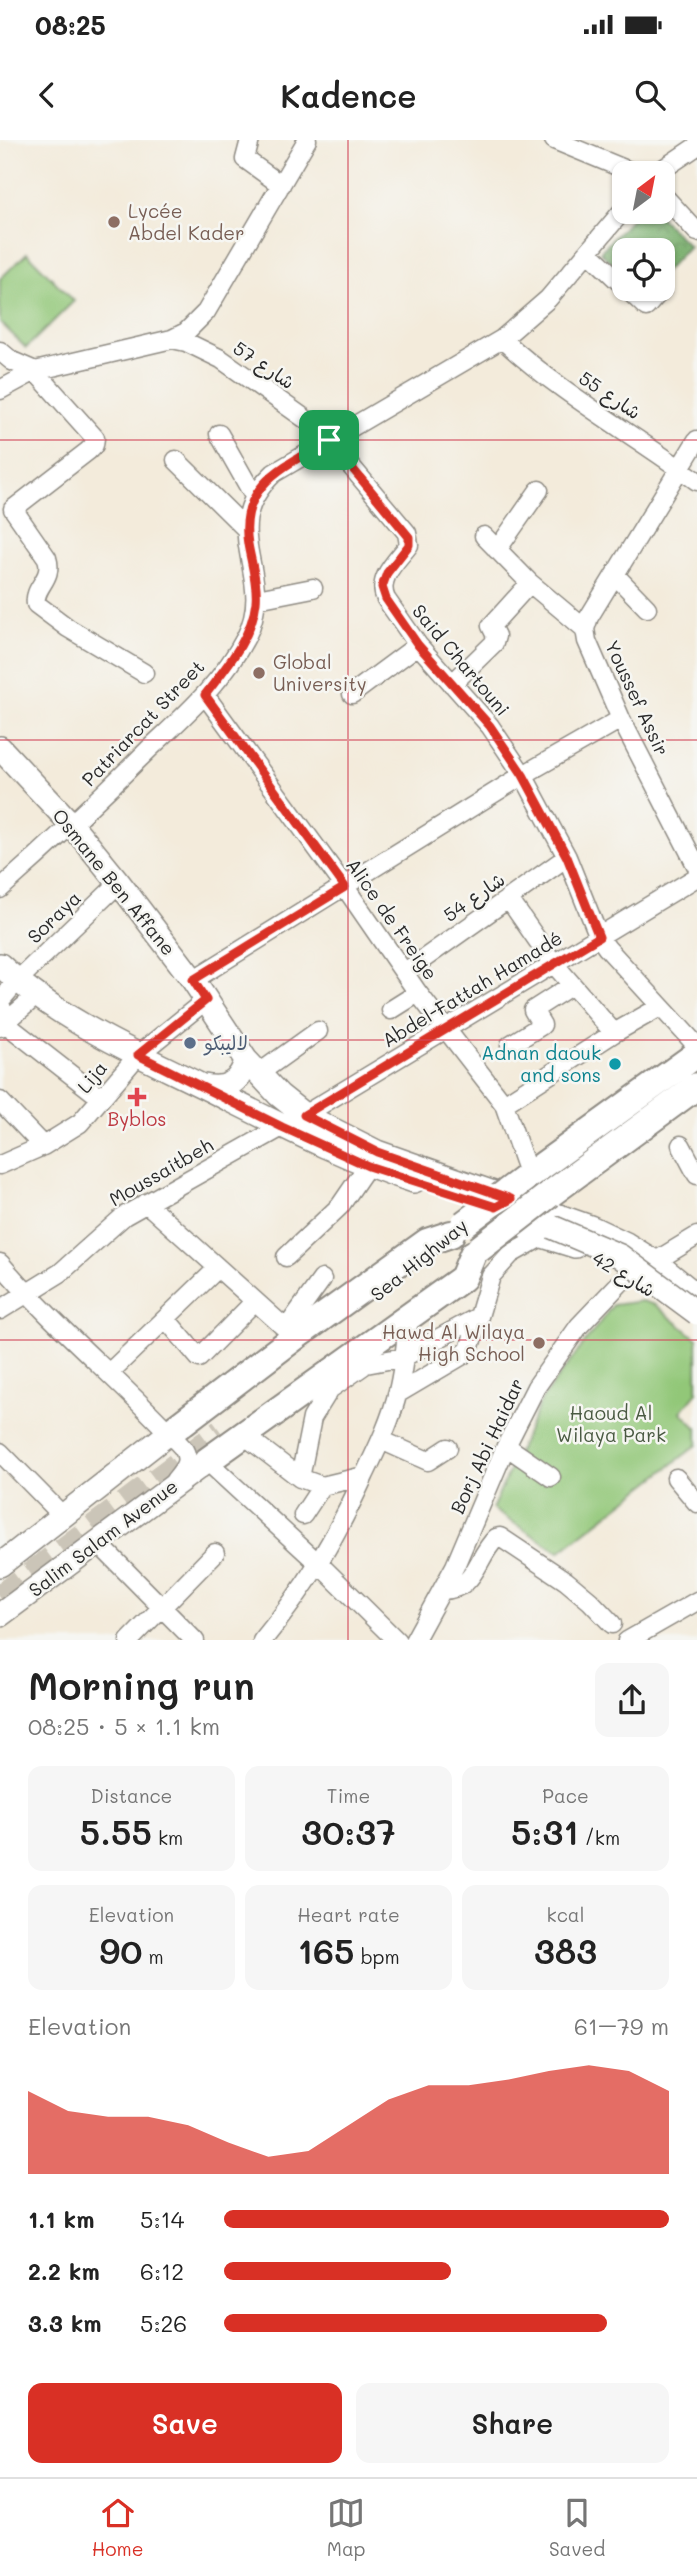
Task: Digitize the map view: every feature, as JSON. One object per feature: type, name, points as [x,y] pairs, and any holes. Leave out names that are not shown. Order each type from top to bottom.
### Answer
[{"type":"highway","name":"Sea Highway","points":[[225,1429],[457,1229],[697,1054]]},
{"type":"highway","name":"Sea Highway","points":[[225,1429],[476,1252],[697,1086]]},
{"type":"highway","points":[[174,1439],[290,1333],[427,1242],[457,1229]]},
{"type":"highway","points":[[207,1461],[225,1429],[409,1316],[463,1278],[476,1252]]},
{"type":"main road","name":"Osmane Ben Affane","points":[[0,748],[72,825],[119,883],[193,980],[252,1067],[279,1095],[304,1115],[372,1159]]},
{"type":"main road","points":[[0,965],[36,996],[138,1055],[282,1127],[372,1159],[508,1193]]},
{"type":"main road","points":[[201,1085],[226,1087],[252,1067]]},
{"type":"main road","points":[[372,1159],[508,1193],[552,1227],[620,1256],[697,1313]]},
{"type":"main road","points":[[552,1227],[626,1244],[655,1262],[697,1296]]},
{"type":"main road","name":"شارع 42","points":[[552,1227],[573,1245],[631,1274],[697,1325]]},
{"type":"main road","points":[[0,1565],[63,1516],[174,1439]]},
{"type":"main road","name":"Salim Salam Avenue","points":[[1,1612],[207,1461]]},
{"type":"street","points":[[250,140],[245,159],[281,185]]},
{"type":"street","points":[[0,390],[35,370],[172,339],[186,332],[205,312],[307,140]]},
{"type":"street","points":[[554,140],[612,164]]},
{"type":"street","points":[[675,161],[697,146]]},
{"type":"street","points":[[676,209],[697,232]]},
{"type":"street","name":"Patriarcat Street","points":[[0,889],[72,825],[205,695],[245,638],[257,599],[245,528],[259,487],[274,473],[502,339],[548,299],[612,224]]},
{"type":"street","points":[[589,252],[612,274]]},
{"type":"street","points":[[205,312],[209,344],[221,359]]},
{"type":"street","name":"شارع 57","points":[[172,339],[186,342],[221,359],[311,423],[329,440],[407,533]]},
{"type":"street","name":"شارع 55","points":[[502,339],[563,388],[697,481]]},
{"type":"street","points":[[0,351],[12,360],[35,370],[93,434],[95,441],[88,451],[6,514],[47,558],[48,575],[36,595],[36,604],[64,632],[144,673]]},
{"type":"street","points":[[219,434],[254,496]]},
{"type":"street","name":"Youssef Assir","points":[[697,440],[589,617],[586,629],[587,641],[621,719],[697,867]]},
{"type":"street","points":[[176,460],[245,528]]},
{"type":"street","points":[[497,551],[539,491]]},
{"type":"street","name":"Said Chartouni","points":[[407,533],[409,545],[387,573],[383,593],[418,645],[490,726],[523,775],[567,857],[599,937]]},
{"type":"street","points":[[484,536],[530,583],[586,629]]},
{"type":"street","points":[[615,575],[647,608]]},
{"type":"street","points":[[452,684],[494,643],[496,636],[491,626],[530,583]]},
{"type":"street","points":[[257,599],[313,588]]},
{"type":"street","points":[[352,694],[418,645]]},
{"type":"street","name":"Alice de Freige","points":[[205,695],[345,887],[418,993],[504,1104],[508,1193]]},
{"type":"street","points":[[193,980],[523,775],[621,719]]},
{"type":"street","name":"شارع 54","points":[[405,972],[567,857]]},
{"type":"street","name":"Abdel-Fattah Hamadé","points":[[304,1115],[697,877]]},
{"type":"street","name":"Soraya","points":[[0,1002],[17,981],[119,883]]},
{"type":"street","points":[[508,898],[554,964],[614,1033]]},
{"type":"street","points":[[599,937],[615,959],[697,1046]]},
{"type":"street","points":[[510,1045],[542,1025],[533,1010],[572,985]]},
{"type":"street","points":[[391,1010],[418,993]]},
{"type":"street","points":[[3,1026],[36,996]]},
{"type":"street","name":"Lija","points":[[0,1165],[43,1146],[80,1124],[138,1055],[206,1000]]},
{"type":"street","points":[[0,1002],[3,1026],[101,1098]]},
{"type":"street","points":[[504,1104],[614,1033],[660,1007]]},
{"type":"street","points":[[252,1067],[317,1031]]},
{"type":"street","points":[[0,1101],[43,1146]]},
{"type":"street","name":"Moussaitbeh","points":[[0,1310],[60,1273],[124,1216],[282,1127]]},
{"type":"street","points":[[681,1145],[697,1175]]},
{"type":"street","points":[[286,1257],[340,1206],[372,1159]]},
{"type":"street","points":[[146,1203],[290,1333],[322,1279]]},
{"type":"street","points":[[397,1394],[463,1355],[472,1344],[488,1283],[501,1263],[552,1227]]},
{"type":"street","name":"Borj Abi Haidar","points":[[414,1640],[455,1566],[506,1446],[536,1387],[579,1326],[610,1292],[631,1274],[697,1236]]},
{"type":"street","points":[[0,1263],[27,1295],[110,1372],[187,1455],[187,1462],[170,1488]]},
{"type":"street","points":[[110,1372],[218,1268]]},
{"type":"street","points":[[166,1319],[199,1357],[255,1301]]},
{"type":"street","points":[[262,1640],[298,1596],[319,1564],[381,1440],[397,1394],[409,1316]]},
{"type":"street","points":[[300,1478],[312,1418],[330,1389],[366,1364],[404,1357],[478,1317]]},
{"type":"street","points":[[225,1429],[300,1478],[322,1486],[364,1476]]},
{"type":"street","points":[[381,1440],[416,1458],[428,1461],[448,1448]]},
{"type":"street","points":[[506,1446],[551,1478]]},
{"type":"street","points":[[0,1452],[63,1516]]},
{"type":"street","points":[[207,1461],[397,1640]]},
{"type":"street","points":[[676,1478],[697,1503]]},
{"type":"street","points":[[303,1515],[322,1486]]},
{"type":"street","points":[[442,1590],[455,1590],[464,1585],[489,1546],[496,1538],[500,1538],[566,1581],[612,1624]]},
{"type":"street","points":[[97,1542],[160,1608],[195,1640]]},
{"type":"street","points":[[129,1640],[215,1553]]},
{"type":"street","points":[[627,1640],[697,1601]]},
{"type":"green space","points":[[627,224],[667,224],[689,246],[675,261],[675,238],[613,238]]},
{"type":"green space","points":[[612,239],[612,263],[600,252]]},
{"type":"green space","points":[[27,253],[74,301],[26,348],[0,322],[0,279]]},
{"type":"green space","name":"Haoud Al Wilaya Park","points":[[642,1301],[655,1305],[697,1339],[697,1392],[681,1412],[697,1428],[697,1445],[559,1552],[492,1509],[542,1399],[613,1305]]},
{"type":"tunnel","points":[[0,1598],[221,1432]]},
{"type":"place","name":"Lycée Abdel Kader","points":[[114,222]]},
{"type":"place","name":"Global University","points":[[259,673]]},
{"type":"place","name":"لاليبكو","points":[[190,1043]]},
{"type":"place","name":"Adnan daouk and sons","points":[[615,1064]]},
{"type":"place","name":"Byblos","points":[[137,1097]]},
{"type":"place","name":"Hawd Al Wilaya High School","points":[[539,1343]]},
{"type":"route","points":[[329,440],[409,537],[409,545],[387,573],[382,587],[386,599],[418,645],[490,726],[523,775],[567,857],[599,937],[304,1115],[377,1152],[511,1199],[496,1207],[368,1166],[282,1127],[138,1055],[206,1000],[193,980],[345,887],[205,695],[245,638],[253,618],[257,599],[245,528],[254,496],[259,487],[274,473],[329,440]]}]
